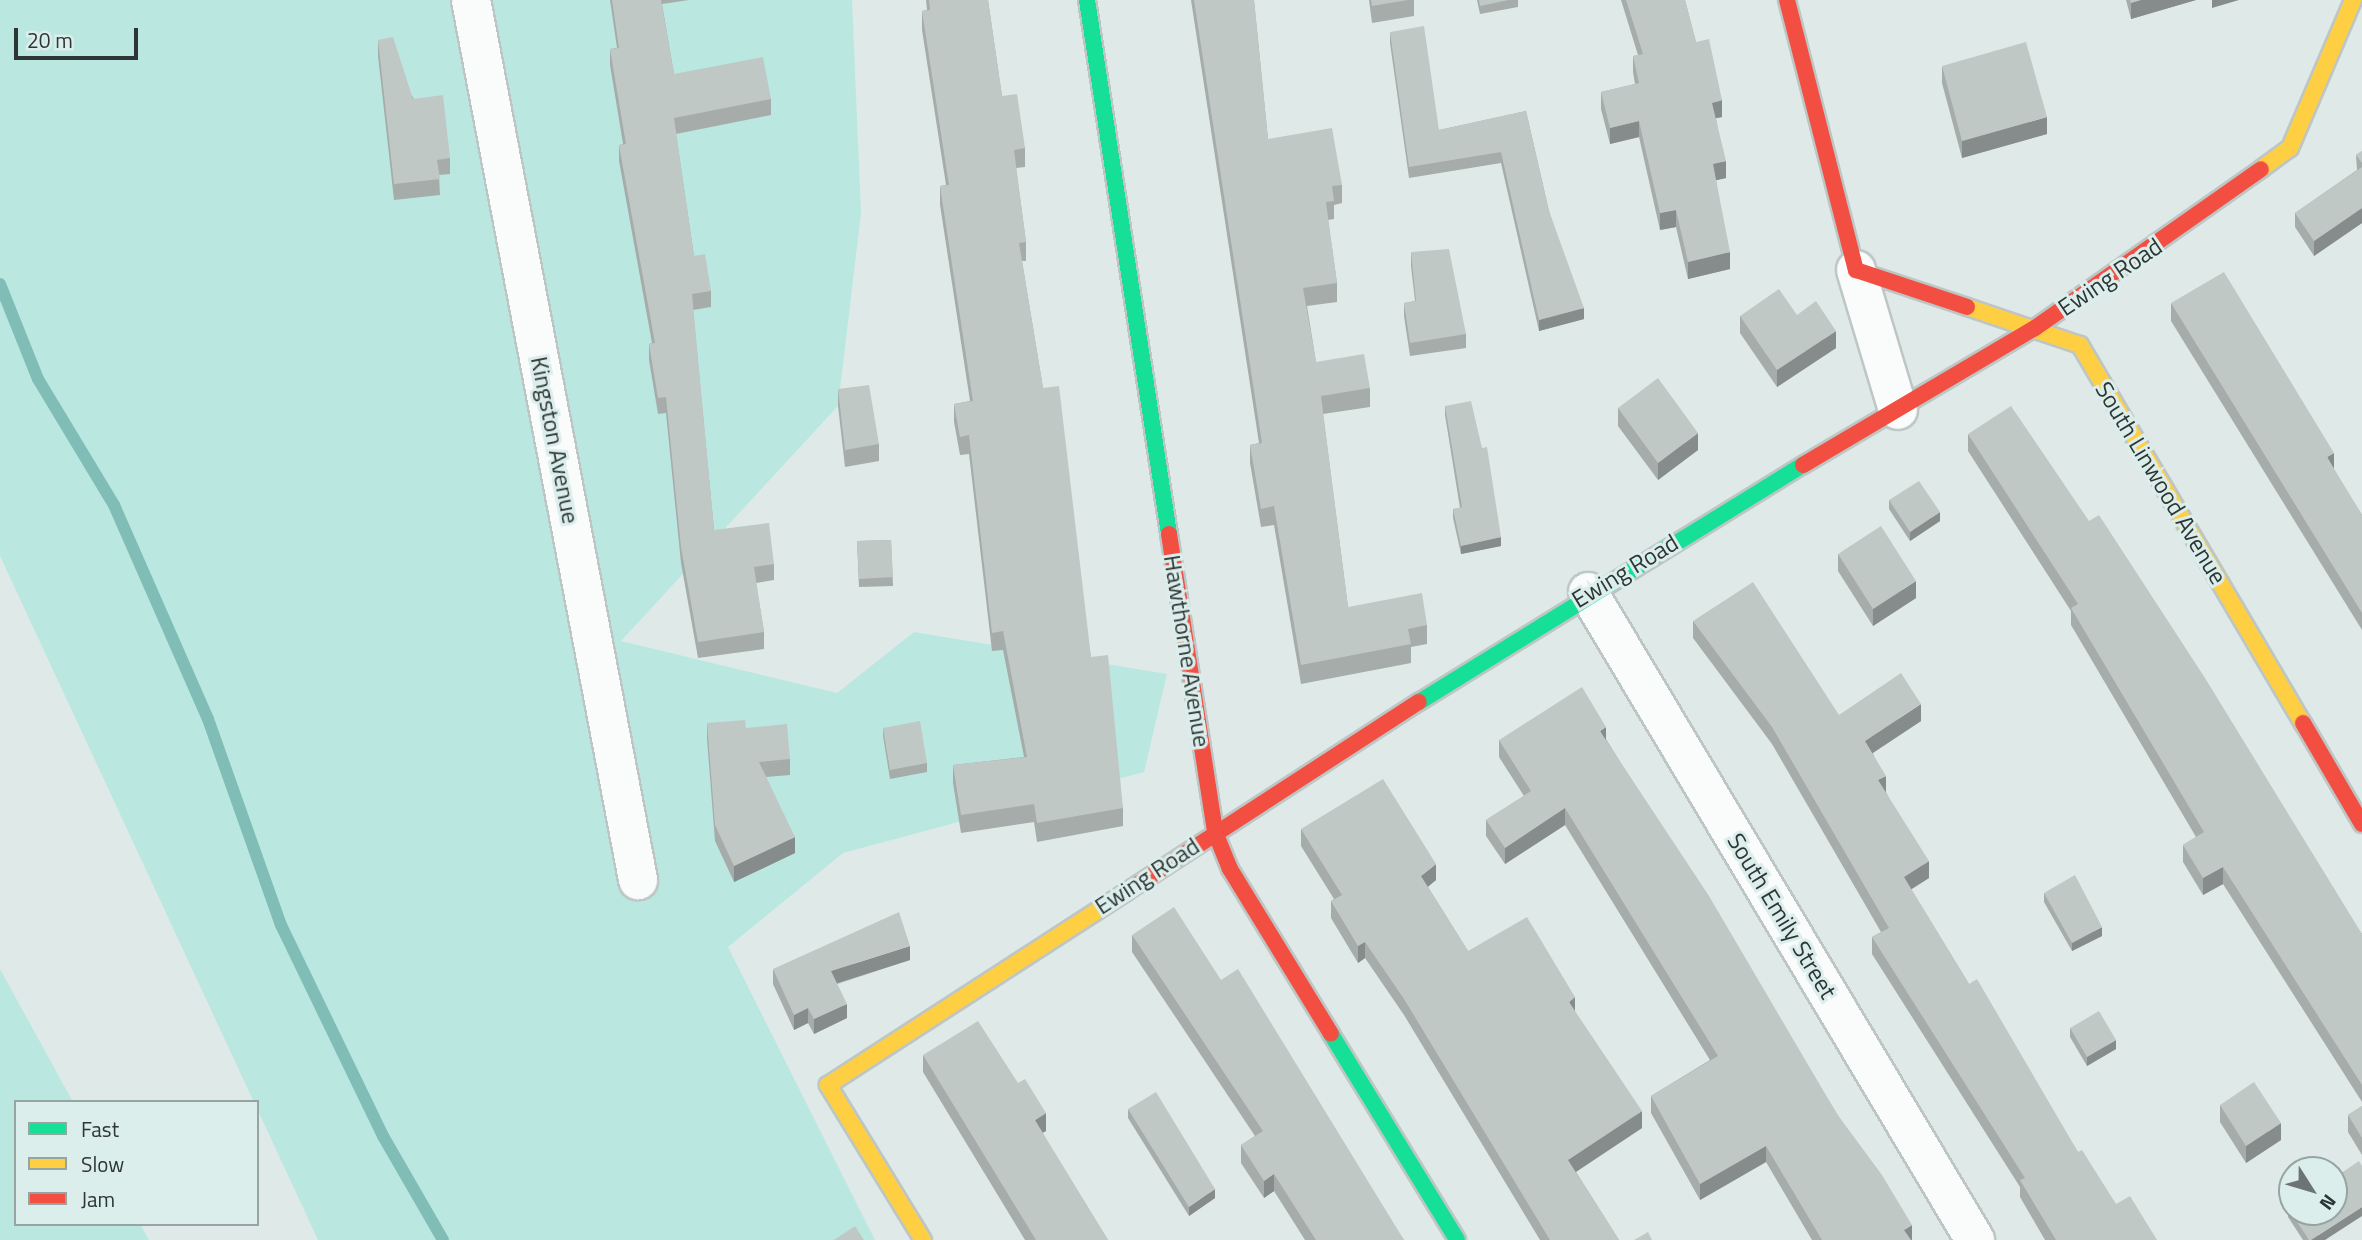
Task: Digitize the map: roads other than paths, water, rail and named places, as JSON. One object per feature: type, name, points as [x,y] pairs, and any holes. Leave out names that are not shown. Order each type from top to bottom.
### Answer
[{"type":"street","name":"Kingston Avenue","points":[[471,0],[638,880]]},
{"type":"street","name":"Hawthorne Avenue","points":[[1087,0],[1215,832],[1230,869],[1457,1240]]},
{"type":"street","points":[[1787,0],[1856,270],[1898,410]]},
{"type":"street","name":"Ewing Road","points":[[923,1240],[828,1085],[1588,592],[2035,328],[2290,148],[2353,0]]},
{"type":"street","name":"South Linwood Avenue","points":[[1856,270],[2080,345],[2362,824]]},
{"type":"street","name":"South Emily Street","points":[[1588,592],[1975,1240]]},
{"type":"waterway","points":[[0,284],[38,379],[114,505],[208,719],[281,925],[383,1136],[443,1240]]}]
